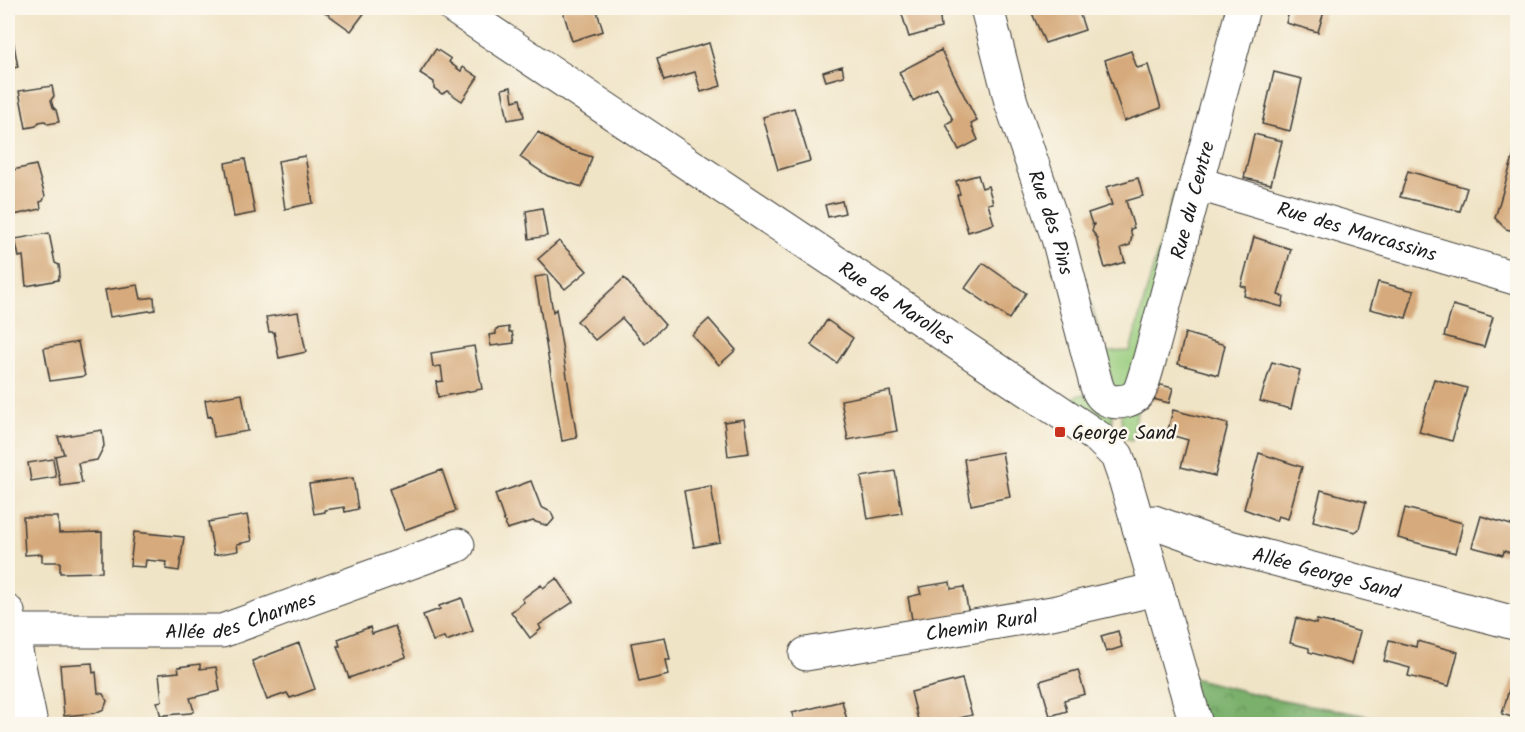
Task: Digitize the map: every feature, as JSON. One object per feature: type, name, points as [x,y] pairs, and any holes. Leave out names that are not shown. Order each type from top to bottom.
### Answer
[{"type":"street","name":"Rue de Marolles","points":[[455,8],[1099,438],[1117,456],[1192,720]]},
{"type":"street","name":"Rue des Pins","points":[[987,8],[1011,102],[1058,238],[1100,395],[1116,403],[1132,399],[1139,392]]},
{"type":"street","name":"Rue du Centre","points":[[1139,392],[1243,8]]},
{"type":"street","name":"Rue des Marcassins","points":[[1196,183],[1518,279]]},
{"type":"street","name":"Allée George Sand","points":[[1139,528],[1154,522],[1207,542],[1518,624]]},
{"type":"street","name":"Allée des Charmes","points":[[10,621],[222,631],[458,545]]},
{"type":"street","name":"Chemin Rural","points":[[806,654],[1052,613],[1156,589]]},
{"type":"street","points":[[10,621],[31,724]]},
{"type":"green space","points":[[1175,189],[1183,191],[1135,386],[1115,393],[1073,240],[1105,352],[1130,351]]},
{"type":"green space","points":[[1085,394],[1112,412],[1112,428],[1073,400],[1076,396]]},
{"type":"green space","points":[[1138,406],[1132,441],[1122,436],[1121,411]]},
{"type":"green space","points":[[1181,675],[1267,697],[1410,724],[1188,724]]},
{"type":"building","points":[[319,8],[368,8],[351,31]]},
{"type":"building","points":[[562,8],[596,8],[603,31],[572,41]]},
{"type":"building","points":[[900,8],[939,8],[941,28],[909,37]]},
{"type":"building","points":[[1033,8],[1088,8],[1089,12],[1080,15],[1085,30],[1045,43],[1032,13],[1035,12]]},
{"type":"building","points":[[1290,8],[1325,8],[1318,32],[1286,23]]},
{"type":"building","points":[[10,23],[18,67],[8,69],[8,24]]},
{"type":"building","points":[[709,43],[721,86],[701,92],[695,72],[664,81],[657,58]]},
{"type":"building","points":[[436,49],[451,59],[449,62],[461,71],[463,67],[478,77],[462,101],[447,91],[442,94],[434,88],[434,82],[420,73]]},
{"type":"building","points":[[941,50],[977,121],[971,124],[978,140],[959,150],[946,124],[953,120],[937,88],[913,101],[899,72]]},
{"type":"building","points":[[1131,51],[1137,68],[1148,65],[1161,108],[1124,121],[1105,60]]},
{"type":"building","points":[[842,66],[844,76],[826,81],[823,72]]},
{"type":"building","points":[[1274,72],[1302,79],[1290,131],[1262,124]]},
{"type":"building","points":[[52,86],[54,96],[51,100],[59,122],[48,124],[45,121],[39,122],[36,126],[26,128],[19,91]]},
{"type":"building","points":[[511,87],[513,101],[520,99],[524,117],[508,120],[502,89]]},
{"type":"building","points":[[794,108],[810,161],[778,170],[763,117]]},
{"type":"building","points":[[538,132],[561,147],[592,157],[582,187],[548,176],[520,157]]},
{"type":"building","points":[[1254,134],[1282,141],[1271,184],[1244,178]]},
{"type":"building","points":[[1514,154],[1518,155],[1518,232],[1506,229],[1495,218]]},
{"type":"building","points":[[305,156],[313,203],[285,209],[278,161]]},
{"type":"building","points":[[245,159],[255,213],[234,217],[225,163]]},
{"type":"building","points":[[36,165],[45,196],[40,202],[41,209],[14,215],[8,171]]},
{"type":"building","points":[[1408,171],[1467,188],[1460,211],[1400,197]]},
{"type":"building","points":[[978,175],[982,188],[988,186],[993,203],[988,204],[994,224],[968,232],[957,195],[960,194],[956,181]]},
{"type":"building","points":[[1138,178],[1143,196],[1126,201],[1134,228],[1130,229],[1132,236],[1130,245],[1121,248],[1125,262],[1105,268],[1098,239],[1092,231],[1094,224],[1088,213],[1112,205],[1106,187]]},
{"type":"building","points":[[842,201],[845,213],[828,217],[825,205]]},
{"type":"building","points":[[542,208],[547,236],[529,239],[526,211]]},
{"type":"building","points":[[49,233],[55,263],[59,265],[58,280],[26,286],[23,256],[19,257],[15,239]]},
{"type":"building","points":[[1254,237],[1291,249],[1278,295],[1284,297],[1282,307],[1244,296],[1246,287],[1241,286]]},
{"type":"building","points":[[559,241],[587,271],[565,289],[538,259]]},
{"type":"building","points":[[983,263],[1026,293],[1009,319],[965,288]]},
{"type":"building","points":[[547,275],[553,312],[556,309],[577,438],[562,441],[535,277]]},
{"type":"building","points":[[624,278],[665,325],[645,344],[622,318],[595,340],[577,321]]},
{"type":"building","points":[[1378,282],[1414,291],[1406,318],[1370,309]]},
{"type":"building","points":[[138,285],[141,299],[154,297],[155,310],[110,317],[105,290]]},
{"type":"building","points":[[1453,305],[1493,317],[1484,347],[1444,336]]},
{"type":"building","points":[[298,312],[306,352],[279,358],[274,332],[269,332],[266,317]]},
{"type":"building","points":[[709,319],[736,350],[719,365],[692,335]]},
{"type":"building","points":[[827,320],[853,338],[837,363],[811,345]]},
{"type":"building","points":[[509,327],[514,343],[491,346],[489,335],[496,334],[496,329]]},
{"type":"building","points":[[1185,333],[1225,345],[1218,375],[1178,364]]},
{"type":"building","points":[[78,342],[85,376],[50,381],[44,348]]},
{"type":"building","points":[[474,346],[482,389],[438,397],[436,382],[443,381],[441,366],[433,367],[431,353]]},
{"type":"building","points":[[1272,362],[1300,370],[1291,409],[1260,401]]},
{"type":"building","points":[[1434,379],[1467,388],[1452,441],[1419,432]]},
{"type":"building","points":[[1153,383],[1173,388],[1169,403],[1149,398]]},
{"type":"building","points":[[890,391],[897,431],[848,440],[841,400]]},
{"type":"building","points":[[242,394],[248,431],[214,437],[211,416],[208,417],[205,400]]},
{"type":"building","points":[[1173,410],[1228,424],[1215,476],[1181,467],[1188,440],[1167,434]]},
{"type":"building","points":[[744,419],[749,453],[728,456],[724,422]]},
{"type":"building","points":[[102,430],[104,446],[97,460],[78,463],[82,483],[61,486],[55,456],[64,454],[58,437]]},
{"type":"building","points":[[1002,452],[1010,497],[971,505],[964,459]]},
{"type":"building","points":[[1259,453],[1302,467],[1288,519],[1278,516],[1276,521],[1244,509]]},
{"type":"building","points":[[53,459],[56,477],[31,481],[28,463]]},
{"type":"building","points":[[442,470],[456,511],[404,530],[389,489]]},
{"type":"building","points":[[895,471],[902,513],[868,519],[861,477]]},
{"type":"building","points":[[353,478],[358,509],[345,512],[344,507],[314,514],[309,484]]},
{"type":"building","points":[[531,481],[541,507],[551,512],[554,519],[548,526],[533,521],[507,529],[495,494]]},
{"type":"building","points":[[711,486],[720,542],[694,547],[684,491]]},
{"type":"building","points":[[1321,490],[1366,502],[1359,529],[1355,532],[1313,521]]},
{"type":"building","points":[[1405,508],[1463,523],[1456,553],[1398,538]]},
{"type":"building","points":[[247,515],[252,541],[237,544],[238,551],[214,555],[208,522]]},
{"type":"building","points":[[1481,516],[1518,527],[1518,555],[1504,551],[1503,555],[1472,547]]},
{"type":"building","points":[[23,517],[58,517],[59,533],[102,532],[102,572],[60,573],[60,562],[42,562],[42,554],[25,555]]},
{"type":"building","points":[[134,532],[184,537],[179,571],[166,569],[167,562],[146,560],[145,567],[130,566]]},
{"type":"building","points":[[557,578],[573,602],[539,625],[541,629],[530,638],[511,612],[524,602],[522,599],[541,585],[543,588]]},
{"type":"building","points":[[950,582],[951,589],[964,587],[969,615],[913,625],[908,597],[921,594],[919,587]]},
{"type":"building","points":[[462,598],[473,631],[446,641],[444,637],[433,641],[423,615],[440,609],[439,606]]},
{"type":"building","points":[[1296,618],[1316,624],[1317,620],[1331,623],[1360,632],[1351,664],[1309,652],[1309,648],[1290,643]]},
{"type":"building","points":[[395,626],[406,657],[349,678],[337,646],[340,646],[338,639],[370,627],[372,634]]},
{"type":"building","points":[[1118,631],[1122,647],[1106,652],[1101,636]]},
{"type":"building","points":[[665,637],[670,660],[666,660],[669,675],[639,682],[631,643]]},
{"type":"building","points":[[1389,640],[1416,647],[1417,641],[1458,652],[1449,686],[1408,676],[1410,668],[1384,661]]},
{"type":"building","points":[[299,643],[315,689],[290,698],[287,693],[267,700],[252,661]]},
{"type":"building","points":[[92,663],[93,673],[96,672],[98,693],[103,694],[107,701],[104,709],[95,713],[64,716],[60,665]]},
{"type":"building","points":[[200,664],[200,669],[216,667],[220,691],[190,698],[194,711],[191,713],[161,717],[157,702],[162,701],[159,674],[179,672],[178,667]]},
{"type":"building","points":[[1078,670],[1085,694],[1064,700],[1067,711],[1050,716],[1040,681]]},
{"type":"building","points":[[962,679],[972,715],[936,724],[919,724],[911,692]]},
{"type":"building","points":[[1512,679],[1518,681],[1518,719],[1502,714]]},
{"type":"building","points":[[842,701],[848,724],[795,724],[792,713]]},
{"type":"place","name":"George Sand","points":[[1060,432]]}]
